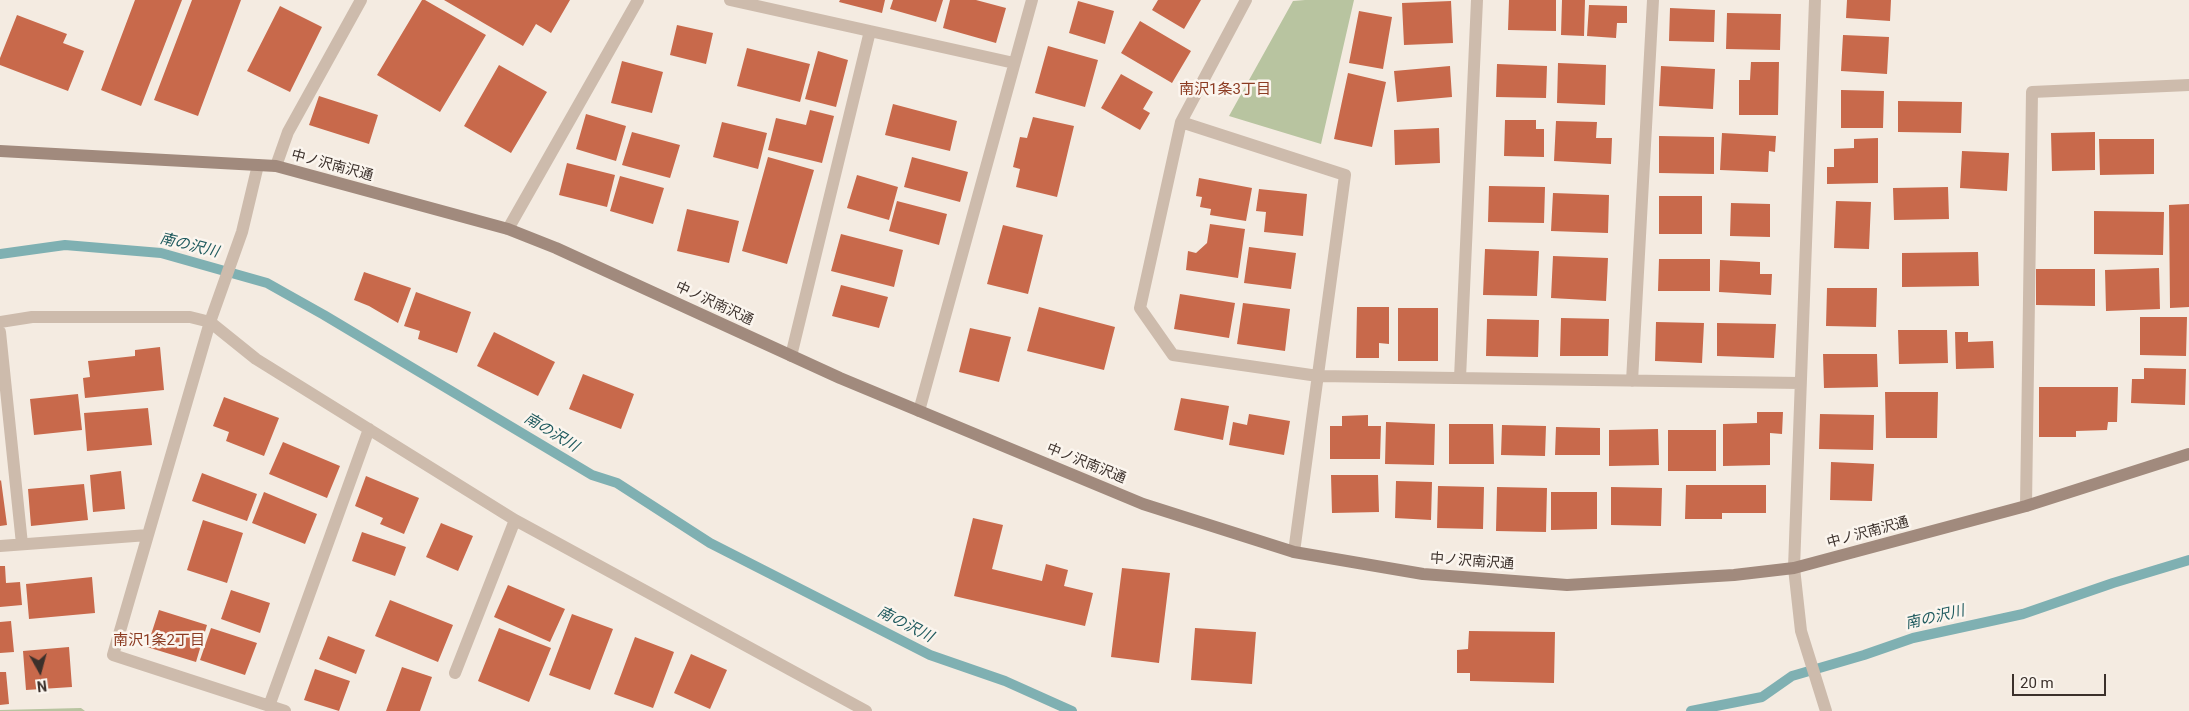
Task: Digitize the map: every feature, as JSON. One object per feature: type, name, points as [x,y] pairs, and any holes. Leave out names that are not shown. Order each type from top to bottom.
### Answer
[{"type":"street","points":[[276,166],[288,132],[361,0]]},
{"type":"street","points":[[508,229],[638,0]]},
{"type":"street","points":[[730,0],[1014,63]]},
{"type":"street","points":[[919,411],[1032,0]]},
{"type":"street","points":[[1246,0],[1182,122],[1140,308],[1173,355],[1318,376],[1800,383]]},
{"type":"street","points":[[1460,378],[1477,0]]},
{"type":"street","points":[[1632,381],[1653,0]]},
{"type":"street","points":[[1815,0],[1794,568],[1800,631],[1826,711]]},
{"type":"street","points":[[791,356],[870,31]]},
{"type":"street","points":[[2026,506],[2032,92],[2189,85]]},
{"type":"street","points":[[1182,122],[1345,176],[1294,552]]},
{"type":"street","name":"中ノ沢南沢通","points":[[0,152],[276,166],[508,229],[556,248],[791,356],[1143,504],[1294,552],[1423,574],[1567,585],[1734,575],[1794,568],[2026,506],[2189,454]]},
{"type":"street","points":[[258,166],[242,232],[210,322],[113,655],[285,711]]},
{"type":"street","points":[[0,322],[42,317],[190,317],[210,322],[256,359],[515,520],[866,711]]},
{"type":"street","points":[[0,332],[22,544]]},
{"type":"street","points":[[269,706],[369,429]]},
{"type":"street","points":[[455,673],[515,520]]},
{"type":"street","points":[[0,546],[148,535]]},
{"type":"green space","points":[[1354,0],[1321,144],[1229,116],[1293,1]]},
{"type":"green space","points":[[81,708],[85,711],[0,711],[0,710]]},
{"type":"building","points":[[135,0],[182,0],[141,106],[101,90]]},
{"type":"building","points":[[192,0],[241,0],[198,116],[154,100]]},
{"type":"building","points":[[422,0],[486,35],[440,112],[377,75]]},
{"type":"building","points":[[444,0],[570,0],[551,33],[536,24],[523,46]]},
{"type":"building","points":[[840,0],[885,0],[882,13],[839,2]]},
{"type":"building","points":[[893,0],[943,0],[936,22],[890,9]]},
{"type":"building","points":[[950,0],[976,0],[1006,8],[996,43],[943,28]]},
{"type":"building","points":[[1158,0],[1201,0],[1184,29],[1152,10]]},
{"type":"building","points":[[1509,0],[1556,0],[1556,31],[1508,30]]},
{"type":"building","points":[[1562,0],[1585,0],[1584,36],[1561,35]]},
{"type":"building","points":[[1847,0],[1891,0],[1890,21],[1846,18]]},
{"type":"building","points":[[1078,1],[1114,11],[1105,44],[1069,33]]},
{"type":"building","points":[[1451,1],[1453,43],[1404,45],[1402,3]]},
{"type":"building","points":[[1589,5],[1627,6],[1627,23],[1617,23],[1616,38],[1587,36]]},
{"type":"building","points":[[280,6],[322,27],[290,92],[247,71]]},
{"type":"building","points":[[1670,8],[1715,10],[1714,42],[1669,41]]},
{"type":"building","points":[[1359,11],[1392,17],[1383,69],[1349,63]]},
{"type":"building","points":[[1727,13],[1781,14],[1780,50],[1726,49]]},
{"type":"building","points":[[17,15],[67,34],[63,43],[84,51],[68,91],[0,65],[0,58]]},
{"type":"building","points":[[1140,21],[1191,51],[1172,83],[1121,53]]},
{"type":"building","points":[[677,25],[713,33],[706,64],[670,55]]},
{"type":"building","points":[[1843,35],[1889,37],[1887,74],[1841,71]]},
{"type":"building","points":[[1048,46],[1098,60],[1085,107],[1035,93]]},
{"type":"building","points":[[747,48],[810,64],[800,102],[737,86]]},
{"type":"building","points":[[818,51],[848,60],[836,107],[805,99]]},
{"type":"building","points":[[622,61],[663,72],[652,113],[611,103]]},
{"type":"building","points":[[1751,62],[1779,62],[1778,115],[1739,115],[1739,80],[1750,80]]},
{"type":"building","points":[[1558,63],[1606,65],[1605,105],[1557,103]]},
{"type":"building","points":[[1497,64],[1547,66],[1546,98],[1496,97]]},
{"type":"building","points":[[499,65],[547,92],[511,153],[464,126]]},
{"type":"building","points":[[1450,66],[1452,97],[1397,102],[1394,71]]},
{"type":"building","points":[[1661,66],[1715,69],[1713,109],[1659,106]]},
{"type":"building","points":[[1348,73],[1386,82],[1372,147],[1334,139]]},
{"type":"building","points":[[1121,74],[1153,92],[1143,109],[1150,113],[1140,130],[1101,108]]},
{"type":"building","points":[[1841,90],[1884,91],[1883,128],[1841,128]]},
{"type":"building","points":[[319,96],[378,115],[369,144],[309,125]]},
{"type":"building","points":[[1898,101],[1962,102],[1961,133],[1898,132]]},
{"type":"building","points":[[893,104],[957,121],[950,151],[885,135]]},
{"type":"building","points":[[810,110],[834,116],[822,163],[768,150],[776,118],[806,125]]},
{"type":"building","points":[[586,114],[626,126],[616,161],[576,149]]},
{"type":"building","points":[[1033,117],[1074,126],[1057,197],[1016,187],[1020,169],[1013,167],[1020,137],[1027,138]]},
{"type":"building","points":[[1505,120],[1536,120],[1536,129],[1544,129],[1544,157],[1504,156]]},
{"type":"building","points":[[1556,121],[1597,122],[1596,138],[1612,138],[1611,164],[1554,161]]},
{"type":"building","points":[[722,122],[767,133],[758,169],[713,157]]},
{"type":"building","points":[[1439,128],[1440,163],[1395,165],[1394,130]]},
{"type":"building","points":[[632,132],[680,145],[670,178],[622,165]]},
{"type":"building","points":[[2095,132],[2095,170],[2052,171],[2051,133]]},
{"type":"building","points":[[1722,133],[1776,136],[1775,152],[1769,151],[1768,172],[1720,170]]},
{"type":"building","points":[[1659,136],[1714,137],[1714,174],[1659,173]]},
{"type":"building","points":[[1878,138],[1878,183],[1827,184],[1827,167],[1834,167],[1834,149],[1854,148],[1854,139]]},
{"type":"building","points":[[2099,139],[2154,139],[2154,174],[2100,175]]},
{"type":"building","points":[[1962,151],[2009,153],[2007,191],[1960,188]]},
{"type":"building","points":[[768,157],[814,170],[787,264],[742,251]]},
{"type":"building","points":[[912,157],[968,172],[960,202],[904,187]]},
{"type":"building","points":[[567,163],[615,175],[607,207],[559,195]]},
{"type":"building","points":[[857,175],[898,187],[889,220],[847,208]]},
{"type":"building","points":[[620,176],[664,188],[653,224],[610,211]]},
{"type":"building","points":[[1199,178],[1252,188],[1246,221],[1210,215],[1211,209],[1200,207],[1202,197],[1196,196]]},
{"type":"building","points":[[1489,186],[1545,187],[1544,223],[1488,222]]},
{"type":"building","points":[[1948,187],[1949,219],[1894,220],[1893,188]]},
{"type":"building","points":[[1259,189],[1307,194],[1303,236],[1264,232],[1266,212],[1256,211]]},
{"type":"building","points":[[1553,193],[1609,195],[1608,233],[1551,231]]},
{"type":"building","points":[[1659,196],[1702,196],[1702,234],[1659,234]]},
{"type":"building","points":[[897,201],[947,214],[939,245],[889,231]]},
{"type":"building","points":[[1836,201],[1871,202],[1869,249],[1834,248]]},
{"type":"building","points":[[1731,203],[1770,204],[1770,237],[1730,236]]},
{"type":"building","points":[[2189,204],[2189,307],[2170,308],[2169,205]]},
{"type":"building","points":[[687,209],[739,221],[729,263],[677,251]]},
{"type":"building","points":[[2094,211],[2164,212],[2163,255],[2094,254]]},
{"type":"building","points":[[1210,224],[1245,229],[1238,278],[1186,270],[1188,251],[1196,253],[1207,243]]},
{"type":"building","points":[[1003,225],[1043,235],[1028,294],[987,284]]},
{"type":"building","points":[[841,234],[903,250],[894,287],[831,271]]},
{"type":"building","points":[[1249,247],[1296,253],[1291,289],[1244,283]]},
{"type":"building","points":[[1485,249],[1539,251],[1537,296],[1483,295]]},
{"type":"building","points":[[1978,252],[1979,286],[1902,287],[1902,253]]},
{"type":"building","points":[[1553,256],[1608,258],[1606,301],[1551,298]]},
{"type":"building","points":[[1659,259],[1710,259],[1710,291],[1658,291]]},
{"type":"building","points":[[1720,260],[1760,262],[1760,274],[1772,274],[1771,295],[1719,292]]},
{"type":"building","points":[[2159,268],[2160,309],[2106,311],[2105,270]]},
{"type":"building","points":[[2036,269],[2095,269],[2095,306],[2036,305]]},
{"type":"building","points":[[364,272],[411,288],[398,323],[369,306],[354,300]]},
{"type":"building","points":[[841,285],[888,297],[879,328],[832,316]]},
{"type":"building","points":[[1827,288],[1877,288],[1876,327],[1826,326]]},
{"type":"building","points":[[416,292],[471,312],[457,353],[418,339],[420,331],[404,326]]},
{"type":"building","points":[[1180,294],[1235,303],[1229,338],[1174,329]]},
{"type":"building","points":[[1243,303],[1290,309],[1285,351],[1237,344]]},
{"type":"building","points":[[1039,307],[1115,327],[1104,370],[1027,351]]},
{"type":"building","points":[[1357,307],[1389,307],[1389,344],[1379,343],[1379,358],[1356,358]]},
{"type":"building","points":[[1398,308],[1438,308],[1438,361],[1398,361]]},
{"type":"building","points":[[2140,317],[2187,317],[2186,356],[2140,355]]},
{"type":"building","points":[[1561,318],[1609,319],[1608,356],[1560,356]]},
{"type":"building","points":[[1487,319],[1539,320],[1538,357],[1486,356]]},
{"type":"building","points":[[1656,322],[1704,323],[1702,363],[1655,361]]},
{"type":"building","points":[[1717,323],[1776,324],[1774,358],[1717,356]]},
{"type":"building","points":[[970,328],[1011,337],[999,382],[959,372]]},
{"type":"building","points":[[1898,330],[1947,330],[1948,363],[1899,364]]},
{"type":"building","points":[[494,332],[555,362],[538,396],[477,366]]},
{"type":"building","points":[[1955,332],[1968,332],[1968,342],[1993,341],[1994,368],[1956,369]]},
{"type":"building","points":[[160,347],[164,390],[85,398],[83,378],[90,377],[88,361],[135,356],[135,350]]},
{"type":"building","points":[[1823,354],[1877,354],[1878,387],[1824,388]]},
{"type":"building","points":[[2144,368],[2186,369],[2185,405],[2131,403],[2132,379],[2144,379]]},
{"type":"building","points":[[583,374],[634,394],[621,429],[569,409]]},
{"type":"building","points":[[2039,387],[2118,387],[2117,422],[2108,422],[2107,430],[2076,431],[2076,437],[2039,437]]},
{"type":"building","points":[[1885,392],[1938,392],[1937,438],[1886,438]]},
{"type":"building","points":[[78,394],[82,430],[34,435],[30,399]]},
{"type":"building","points":[[224,397],[279,418],[264,456],[226,441],[229,432],[213,426]]},
{"type":"building","points":[[1181,398],[1229,406],[1223,440],[1174,430]]},
{"type":"building","points":[[148,408],[152,445],[87,451],[84,413]]},
{"type":"building","points":[[1757,412],[1783,412],[1782,434],[1770,433],[1770,465],[1723,466],[1723,424],[1757,423]]},
{"type":"building","points":[[1249,414],[1290,421],[1284,455],[1229,445],[1233,422],[1247,425]]},
{"type":"building","points":[[1820,414],[1874,415],[1873,450],[1819,449]]},
{"type":"building","points":[[1368,415],[1368,426],[1381,426],[1380,459],[1330,459],[1330,426],[1342,426],[1342,416]]},
{"type":"building","points":[[1386,422],[1435,424],[1434,465],[1385,464]]},
{"type":"building","points":[[1449,424],[1493,424],[1494,464],[1449,464]]},
{"type":"building","points":[[1502,425],[1546,426],[1545,456],[1501,455]]},
{"type":"building","points":[[1556,427],[1600,428],[1600,455],[1555,455]]},
{"type":"building","points":[[1658,429],[1659,465],[1609,466],[1609,430]]},
{"type":"building","points":[[1668,430],[1716,430],[1716,471],[1668,471]]},
{"type":"building","points":[[283,442],[340,466],[327,498],[269,474]]},
{"type":"building","points":[[1831,462],[1874,464],[1872,501],[1830,500]]},
{"type":"building","points":[[121,471],[125,509],[93,512],[90,475]]},
{"type":"building","points":[[202,473],[257,494],[247,521],[192,501]]},
{"type":"building","points":[[1331,475],[1378,475],[1379,512],[1332,513]]},
{"type":"building","points":[[366,476],[419,498],[404,534],[380,524],[383,518],[355,506]]},
{"type":"building","points":[[0,481],[7,525],[0,526]]},
{"type":"building","points":[[1396,481],[1432,482],[1431,520],[1395,518]]},
{"type":"building","points":[[84,484],[88,520],[31,526],[28,489]]},
{"type":"building","points":[[1686,485],[1766,485],[1766,513],[1722,513],[1722,519],[1685,519]]},
{"type":"building","points":[[1438,486],[1484,487],[1483,529],[1437,528]]},
{"type":"building","points":[[1497,487],[1547,488],[1546,532],[1496,531]]},
{"type":"building","points":[[1611,487],[1662,488],[1661,526],[1611,525]]},
{"type":"building","points":[[264,492],[317,514],[305,544],[252,523]]},
{"type":"building","points":[[1551,492],[1597,492],[1597,529],[1551,530]]},
{"type":"building","points":[[973,518],[1003,525],[992,569],[1042,581],[1046,564],[1068,570],[1064,586],[1093,593],[1085,626],[954,596]]},
{"type":"building","points":[[203,520],[243,533],[227,583],[187,570]]},
{"type":"building","points":[[441,523],[473,536],[458,571],[426,557]]},
{"type":"building","points":[[362,532],[406,547],[395,576],[352,561]]},
{"type":"building","points":[[0,566],[5,566],[6,583],[20,582],[22,605],[0,607]]},
{"type":"building","points":[[1122,568],[1170,573],[1159,663],[1111,657]]},
{"type":"building","points":[[92,577],[95,613],[29,619],[26,584]]},
{"type":"building","points":[[508,585],[565,609],[550,642],[494,617]]},
{"type":"building","points":[[231,590],[270,603],[260,633],[221,619]]},
{"type":"building","points":[[390,600],[453,625],[438,662],[375,636]]},
{"type":"building","points":[[159,610],[207,625],[196,662],[147,647]]},
{"type":"building","points":[[572,614],[613,629],[590,690],[549,675]]},
{"type":"building","points":[[11,621],[14,652],[0,653],[0,622]]},
{"type":"building","points":[[211,628],[257,643],[245,675],[200,660]]},
{"type":"building","points":[[499,628],[551,648],[529,702],[478,681]]},
{"type":"building","points":[[1195,628],[1256,632],[1252,684],[1191,680]]},
{"type":"building","points":[[1469,631],[1555,632],[1554,683],[1470,681],[1470,673],[1457,673],[1457,650],[1468,649]]},
{"type":"building","points":[[328,636],[365,650],[356,674],[319,659]]},
{"type":"building","points":[[635,637],[674,652],[653,708],[614,694]]},
{"type":"building","points":[[69,647],[72,687],[26,690],[23,651]]},
{"type":"building","points":[[691,654],[727,670],[710,709],[674,693]]},
{"type":"building","points":[[402,667],[432,677],[420,711],[386,711]]},
{"type":"building","points":[[315,669],[350,681],[339,711],[304,700]]},
{"type":"building","points":[[0,672],[6,672],[9,704],[0,705]]},
{"type":"waterway","name":"南の沢川","points":[[0,254],[65,245],[161,253],[267,283],[592,475],[617,483],[710,543],[930,655],[1005,681],[1072,711]]},
{"type":"waterway","name":"南の沢川","points":[[1691,711],[1762,697],[1792,676],[1864,655],[1913,638],[2023,614],[2113,583],[2189,560]]},
{"type":"district","name":"南沢1条3丁目","points":[[1225,90]]},
{"type":"district","name":"南沢1条2丁目","points":[[159,641]]}]
